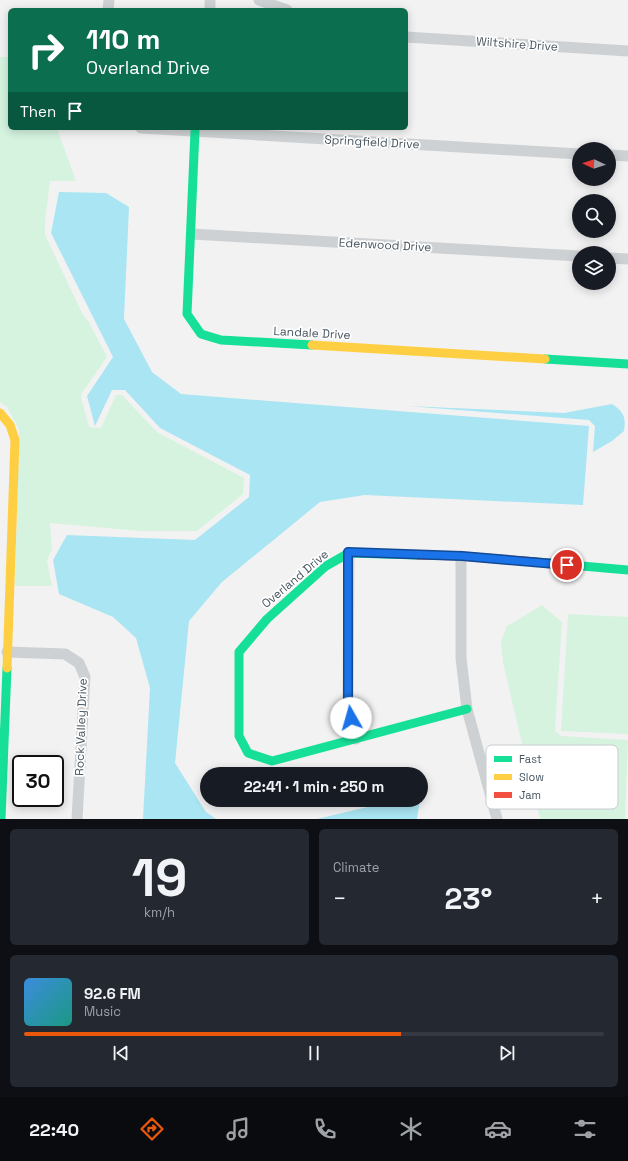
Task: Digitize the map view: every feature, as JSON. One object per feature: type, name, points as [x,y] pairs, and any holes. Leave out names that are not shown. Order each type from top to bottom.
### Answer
[{"type":"street","points":[[260,0],[282,8]]},
{"type":"street","name":"Wiltshire Drive","points":[[408,37],[628,51]]},
{"type":"street","name":"Springfield Drive","points":[[168,130],[572,154]]},
{"type":"street","name":"Landale Drive","points":[[195,132],[188,314],[201,334],[229,340],[628,364]]},
{"type":"street","points":[[616,155],[628,156]]},
{"type":"street","name":"Edenwood Drive","points":[[192,234],[572,256]]},
{"type":"street","points":[[616,258],[628,259]]},
{"type":"street","points":[[0,413],[7,419],[13,431],[15,440],[1,819]]},
{"type":"street","points":[[467,709],[356,739],[348,707],[348,552],[462,556],[628,570]]},
{"type":"street","name":"Overland Drive","points":[[348,552],[326,566],[266,619],[239,652],[239,736],[248,753],[272,761],[356,739]]},
{"type":"street","points":[[462,556],[461,658],[467,709],[486,779]]},
{"type":"street","name":"Rock Valley Drive","points":[[7,652],[65,654],[79,663],[85,677],[77,819]]},
{"type":"street","points":[[494,809],[497,819]]},
{"type":"green space","points":[[0,57],[8,57],[8,130],[58,130],[76,181],[50,181],[45,221],[45,235],[83,315],[89,322],[107,357],[82,393],[81,397],[89,427],[101,428],[116,395],[122,395],[157,432],[244,478],[243,494],[197,531],[140,531],[50,523],[52,549],[47,560],[52,586],[15,586],[19,430],[7,407],[0,402]]},
{"type":"green space","points":[[542,605],[562,622],[555,731],[561,736],[628,740],[625,819],[540,819],[538,809],[618,809],[618,745],[522,745],[503,663],[501,641],[507,626]]},
{"type":"green space","points":[[568,614],[628,617],[628,734],[561,731]]},
{"type":"water","points":[[59,192],[106,193],[129,207],[124,319],[152,372],[181,394],[589,426],[583,505],[365,495],[320,502],[222,582],[189,621],[175,763],[200,803],[200,807],[203,807],[206,812],[216,819],[143,819],[150,688],[136,638],[113,617],[59,594],[53,560],[67,535],[195,540],[249,497],[250,475],[160,428],[125,390],[112,390],[95,426],[87,396],[113,357],[51,233]]},
{"type":"water","points":[[612,404],[622,412],[625,422],[624,431],[612,441],[593,452],[595,426],[589,420],[407,406],[564,413]]},
{"type":"water","points":[[368,807],[419,807],[417,819],[317,819]]},
{"type":"traffic: fast","points":[[195,131],[187,314],[201,334],[221,340],[312,345]]},
{"type":"traffic: fast","points":[[545,359],[628,364]]},
{"type":"traffic: fast","points":[[418,555],[349,553],[326,566],[267,619],[239,652],[239,736],[248,753],[272,761],[467,709]]},
{"type":"traffic: fast","points":[[536,562],[628,570]]},
{"type":"traffic: fast","points":[[1,819],[7,668]]},
{"type":"traffic: slow","points":[[312,345],[545,359]]},
{"type":"traffic: slow","points":[[0,413],[10,425],[15,440],[7,668]]},
{"type":"traffic: jam","points":[[418,555],[461,556],[536,562]]},
{"type":"route","points":[[351,718],[348,707],[348,552],[462,556],[567,565]]}]
